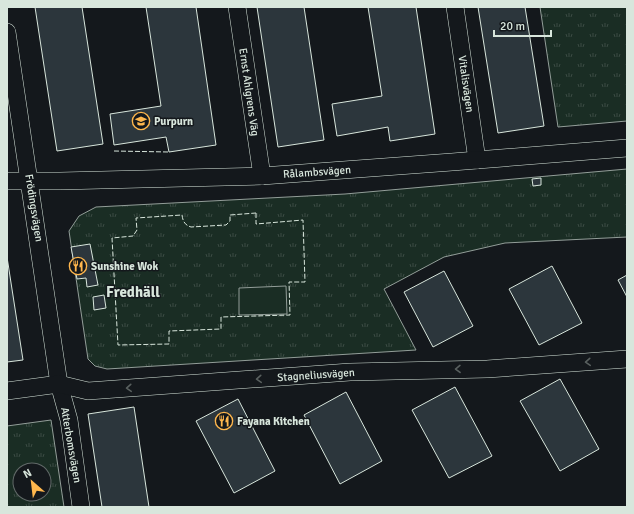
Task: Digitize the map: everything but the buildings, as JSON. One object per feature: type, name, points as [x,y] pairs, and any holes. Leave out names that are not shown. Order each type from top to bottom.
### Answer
[{"type":"street","name":"Ernst Ahlgrens Väg","points":[[237,7],[262,176]]},
{"type":"street","name":"Vitalisvägen","points":[[455,7],[477,160]]},
{"type":"street","name":"Frödingsvägen","points":[[7,32],[59,384]]},
{"type":"street","name":"Rålambsvägen","points":[[7,181],[262,176],[627,148]]},
{"type":"street","name":"Stagneliusvägen","points":[[7,391],[59,384],[88,391],[350,372],[487,369],[627,360]]},
{"type":"street","name":"Atterbomsvägen","points":[[59,384],[69,420],[81,507]]},
{"type":"green space","points":[[540,7],[627,7],[627,121],[558,127]]},
{"type":"green space","points":[[627,169],[627,237],[505,243],[444,257],[384,289],[416,350],[107,369],[95,366],[88,359],[69,231],[79,216],[96,207],[345,194]]},
{"type":"green space","points":[[286,286],[287,314],[239,315],[239,288]]},
{"type":"green space","points":[[51,420],[64,507],[7,507],[7,426]]},
{"type":"fence","points":[[114,151],[169,152]]},
{"type":"fence","points":[[256,213],[256,224],[303,220],[305,282],[289,282],[290,315],[221,317],[221,329],[169,331],[169,344],[118,345],[112,238],[133,236],[137,230],[136,218],[182,215],[185,223],[191,227],[226,225],[230,221],[230,215],[256,213]]},
{"type":"place","name":"Purpurn","points":[[141,121]]},
{"type":"place","name":"Sunshine Wok","points":[[78,266]]},
{"type":"place","name":"Fayana Kitchen","points":[[224,421]]},
{"type":"district","name":"Fredhäll","points":[[133,292]]}]
